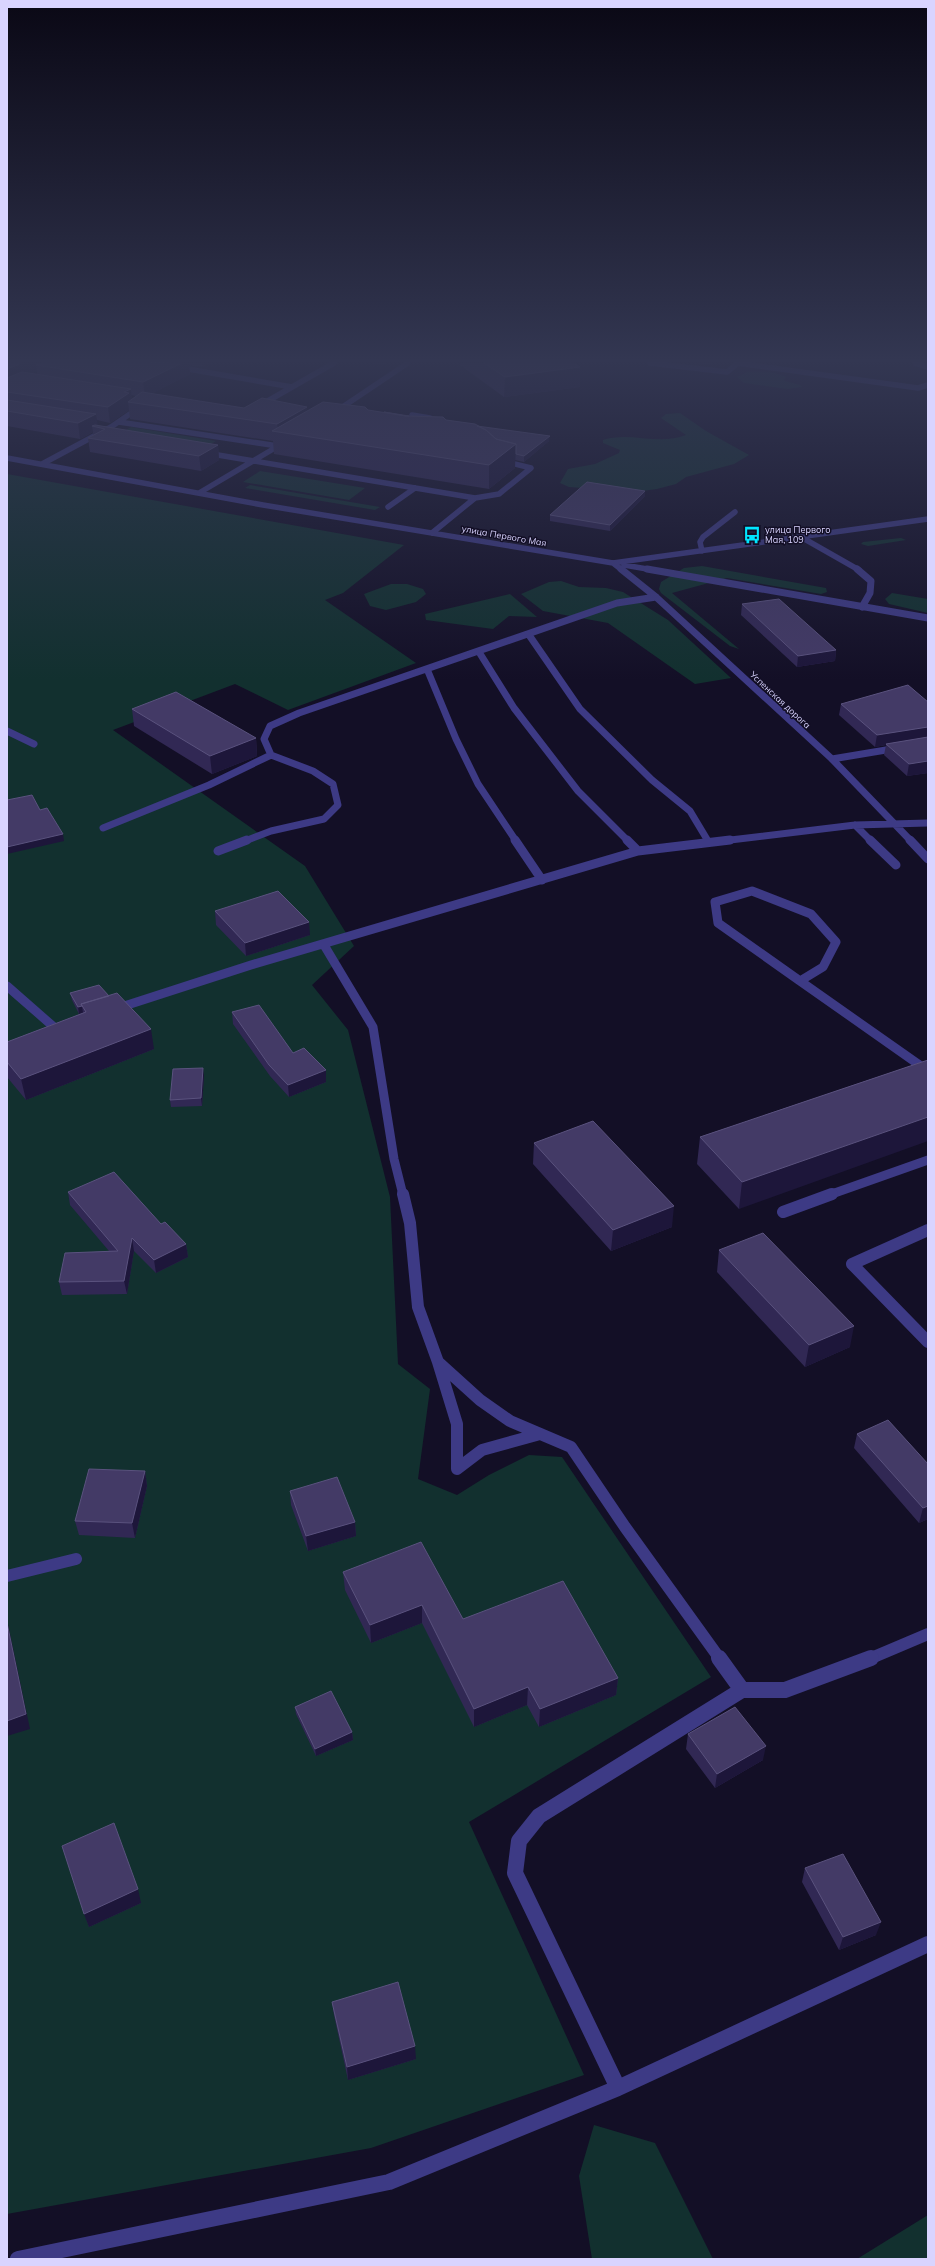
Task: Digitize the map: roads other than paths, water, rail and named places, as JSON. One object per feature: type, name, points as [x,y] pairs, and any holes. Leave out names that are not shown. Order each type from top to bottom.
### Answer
[{"type":"street","name":"улица Первого Мая","points":[[68,469],[199,493],[613,562],[928,519]]},
{"type":"street","points":[[199,493],[239,469]]},
{"type":"street","points":[[299,469],[475,498],[499,494],[530,469]]},
{"type":"street","points":[[388,507],[415,488]]},
{"type":"street","points":[[432,532],[475,498]]},
{"type":"street","points":[[702,551],[700,542],[703,537],[735,512]]},
{"type":"street","points":[[801,537],[860,570],[871,581],[870,593],[862,607]]},
{"type":"street","points":[[613,562],[928,618]]},
{"type":"street","name":"Успенская дорога","points":[[613,562],[656,597],[832,759],[928,859]]},
{"type":"street","points":[[271,756],[264,739],[270,726],[298,713],[529,635],[617,603],[656,597]]},
{"type":"street","points":[[529,635],[580,709],[652,780],[690,811],[708,841]]},
{"type":"street","points":[[479,652],[514,708],[578,791],[638,851]]},
{"type":"street","points":[[427,669],[456,739],[478,784],[542,880]]},
{"type":"street","points":[[7,731],[34,744]]},
{"type":"street","points":[[832,759],[906,746]]},
{"type":"street","points":[[103,828],[209,785],[271,756],[313,771],[332,784],[338,806],[324,819],[271,831],[218,851]]},
{"type":"street","points":[[108,1011],[324,944],[638,851],[708,841],[855,825],[928,823]]},
{"type":"street","points":[[855,825],[896,865]]},
{"type":"street","points":[[800,981],[823,967],[836,942],[811,914],[752,890],[714,902],[718,923],[800,981],[928,1071]]},
{"type":"street","points":[[324,944],[373,1026],[394,1159],[410,1223],[418,1307],[438,1362],[456,1424],[458,1469],[482,1450],[540,1434]]},
{"type":"street","points":[[7,986],[55,1028]]},
{"type":"street","points":[[783,1212],[928,1160]]},
{"type":"street","points":[[928,1230],[852,1264],[928,1342]]},
{"type":"street","points":[[438,1362],[480,1400],[510,1421],[571,1447],[625,1527],[742,1690]]},
{"type":"street","points":[[7,1576],[76,1559]]},
{"type":"street","points":[[618,2088],[515,1873],[519,1841],[539,1816],[742,1690],[785,1690],[844,1670],[928,1634]]},
{"type":"street","points":[[18,2259],[389,2182],[618,2088],[928,1944]]},
{"type":"place","name":"улица Первого Мая, 109","points":[[752,535]]}]
